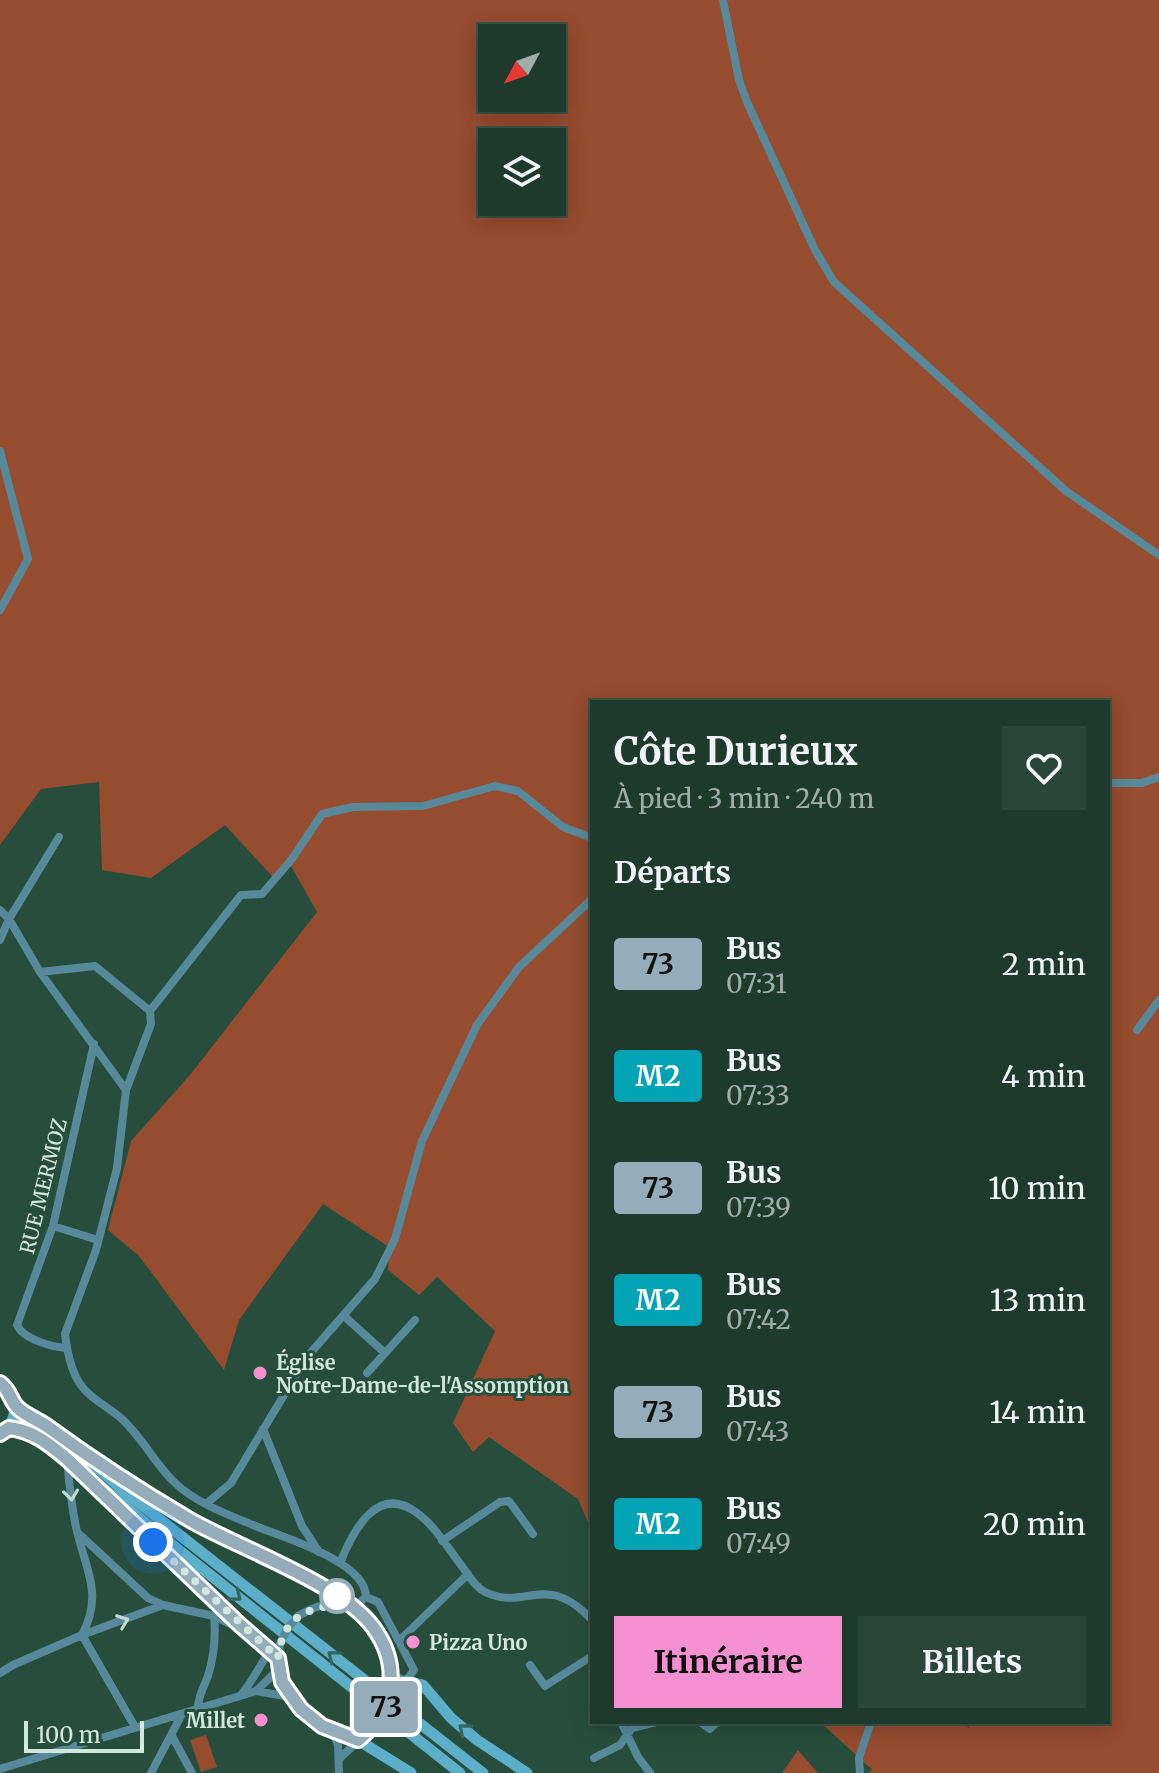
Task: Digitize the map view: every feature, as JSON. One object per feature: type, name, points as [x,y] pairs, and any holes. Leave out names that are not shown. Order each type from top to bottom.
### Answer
[{"type":"main road","points":[[0,1383],[10,1392],[15,1406],[15,1415],[4,1431],[38,1436],[460,1773]]},
{"type":"main road","points":[[15,1406],[192,1521],[322,1588],[350,1606]]},
{"type":"main road","points":[[71,1445],[130,1496],[483,1773]]},
{"type":"main road","points":[[67,1459],[252,1635],[277,1655]]},
{"type":"main road","points":[[406,1681],[423,1685],[451,1718],[477,1740],[527,1773]]},
{"type":"main road","points":[[358,1740],[411,1773]]},
{"type":"street","points":[[723,0],[739,80],[747,102],[815,250],[834,282],[1066,491],[1159,555]]},
{"type":"street","points":[[0,451],[28,559],[0,610]]},
{"type":"street","points":[[1110,783],[1142,783],[1159,777]]},
{"type":"street","points":[[390,1678],[406,1681],[414,1670],[378,1602],[340,1563],[206,1504],[173,1481],[129,1426],[82,1387],[66,1348],[65,1334],[98,1240],[117,1168],[126,1090],[151,1024],[150,1011],[241,895],[256,896],[267,890],[292,859],[318,818],[327,811],[353,807],[423,806],[495,786],[508,787],[525,795],[563,827],[590,837]]},
{"type":"street","points":[[0,940],[9,919],[59,837]]},
{"type":"street","points":[[206,1504],[231,1483],[307,1357],[375,1279],[390,1250],[422,1141],[477,1025],[519,967],[590,901]]},
{"type":"street","points":[[0,910],[9,919],[40,972],[126,1090]]},
{"type":"street","points":[[40,972],[95,966],[150,1011]]},
{"type":"street","points":[[1137,1030],[1159,1000]]},
{"type":"street","name":"RUE MERMOZ","points":[[66,1348],[22,1333],[17,1325],[53,1226],[94,1044]]},
{"type":"street","points":[[53,1226],[98,1240]]},
{"type":"street","points":[[344,1316],[385,1353]]},
{"type":"street","points":[[367,1373],[415,1320]]},
{"type":"street","points":[[263,1429],[302,1526],[319,1552]]},
{"type":"street","points":[[67,1459],[77,1532],[93,1585],[91,1618],[82,1635]]},
{"type":"street","points":[[442,1541],[500,1502],[509,1501],[533,1534]]},
{"type":"street","points":[[340,1563],[356,1527],[374,1509],[388,1503],[404,1504],[420,1514],[480,1589],[499,1599],[536,1593],[561,1595],[590,1618]]},
{"type":"street","points":[[77,1532],[148,1598],[163,1605],[214,1616],[252,1635]]},
{"type":"street","points":[[399,1641],[468,1574]]},
{"type":"street","points":[[350,1606],[366,1593]]},
{"type":"street","points":[[0,1673],[82,1635],[163,1605]]},
{"type":"street","points":[[256,1691],[277,1655],[287,1629],[298,1616],[310,1609],[324,1605],[350,1606],[373,1627],[385,1650],[390,1678],[386,1707],[378,1722],[340,1758],[339,1773]]},
{"type":"street","points":[[198,1704],[213,1656],[214,1616]]},
{"type":"street","points":[[82,1635],[135,1727]]},
{"type":"street","points":[[240,1696],[256,1678],[260,1665],[277,1655]]},
{"type":"street","points":[[277,1655],[282,1682],[291,1697],[312,1719],[358,1740]]},
{"type":"street","points":[[530,1665],[545,1686],[590,1657]]},
{"type":"street","points":[[0,1769],[182,1714],[198,1704],[256,1691],[291,1697]]},
{"type":"street","points":[[151,1773],[182,1714]]},
{"type":"street","points":[[622,1724],[638,1757],[650,1773]]},
{"type":"street","points":[[594,1758],[620,1745],[632,1728],[648,1724]]},
{"type":"street","points":[[860,1773],[859,1758],[870,1724]]},
{"type":"street","points":[[333,1731],[340,1758]]},
{"type":"street","points":[[172,1736],[192,1773]]},
{"type":"shaded area","points":[[0,0],[1159,0],[1159,1773],[869,1773],[872,1769],[862,1761],[874,1724],[965,1724],[969,1728],[968,1724],[1110,1724],[1110,700],[590,700],[590,1527],[578,1499],[489,1437],[473,1452],[453,1423],[495,1331],[437,1277],[419,1295],[388,1270],[389,1247],[323,1204],[239,1320],[224,1370],[139,1256],[108,1230],[131,1141],[190,1075],[317,912],[291,866],[272,876],[225,825],[151,878],[102,870],[99,782],[41,789],[0,845]]},
{"type":"shaded area","points":[[822,1724],[866,1724],[856,1755]]},
{"type":"shaded area","points":[[206,1735],[217,1767],[201,1772],[190,1740]]},
{"type":"shaded area","points":[[798,1750],[817,1772],[818,1773],[782,1773]]},
{"type":"bus line","name":"73","points":[[0,1383],[10,1392],[15,1406],[71,1445],[192,1521],[336,1595],[358,1612],[373,1627],[385,1650],[391,1674],[386,1707],[378,1722],[358,1740],[312,1719],[291,1697],[282,1682],[278,1658],[67,1459],[45,1440],[31,1433],[9,1428],[0,1434]]},
{"type":"place","name":"Église Notre-Dame-de-l'Assomption","points":[[260,1373]]},
{"type":"place","name":"Pizza Uno","points":[[413,1642]]},
{"type":"place","name":"Millet","points":[[261,1720]]},
{"type":"route","points":[[153,1542],[278,1658],[287,1629],[298,1616],[324,1605],[347,1604],[337,1596]]}]
